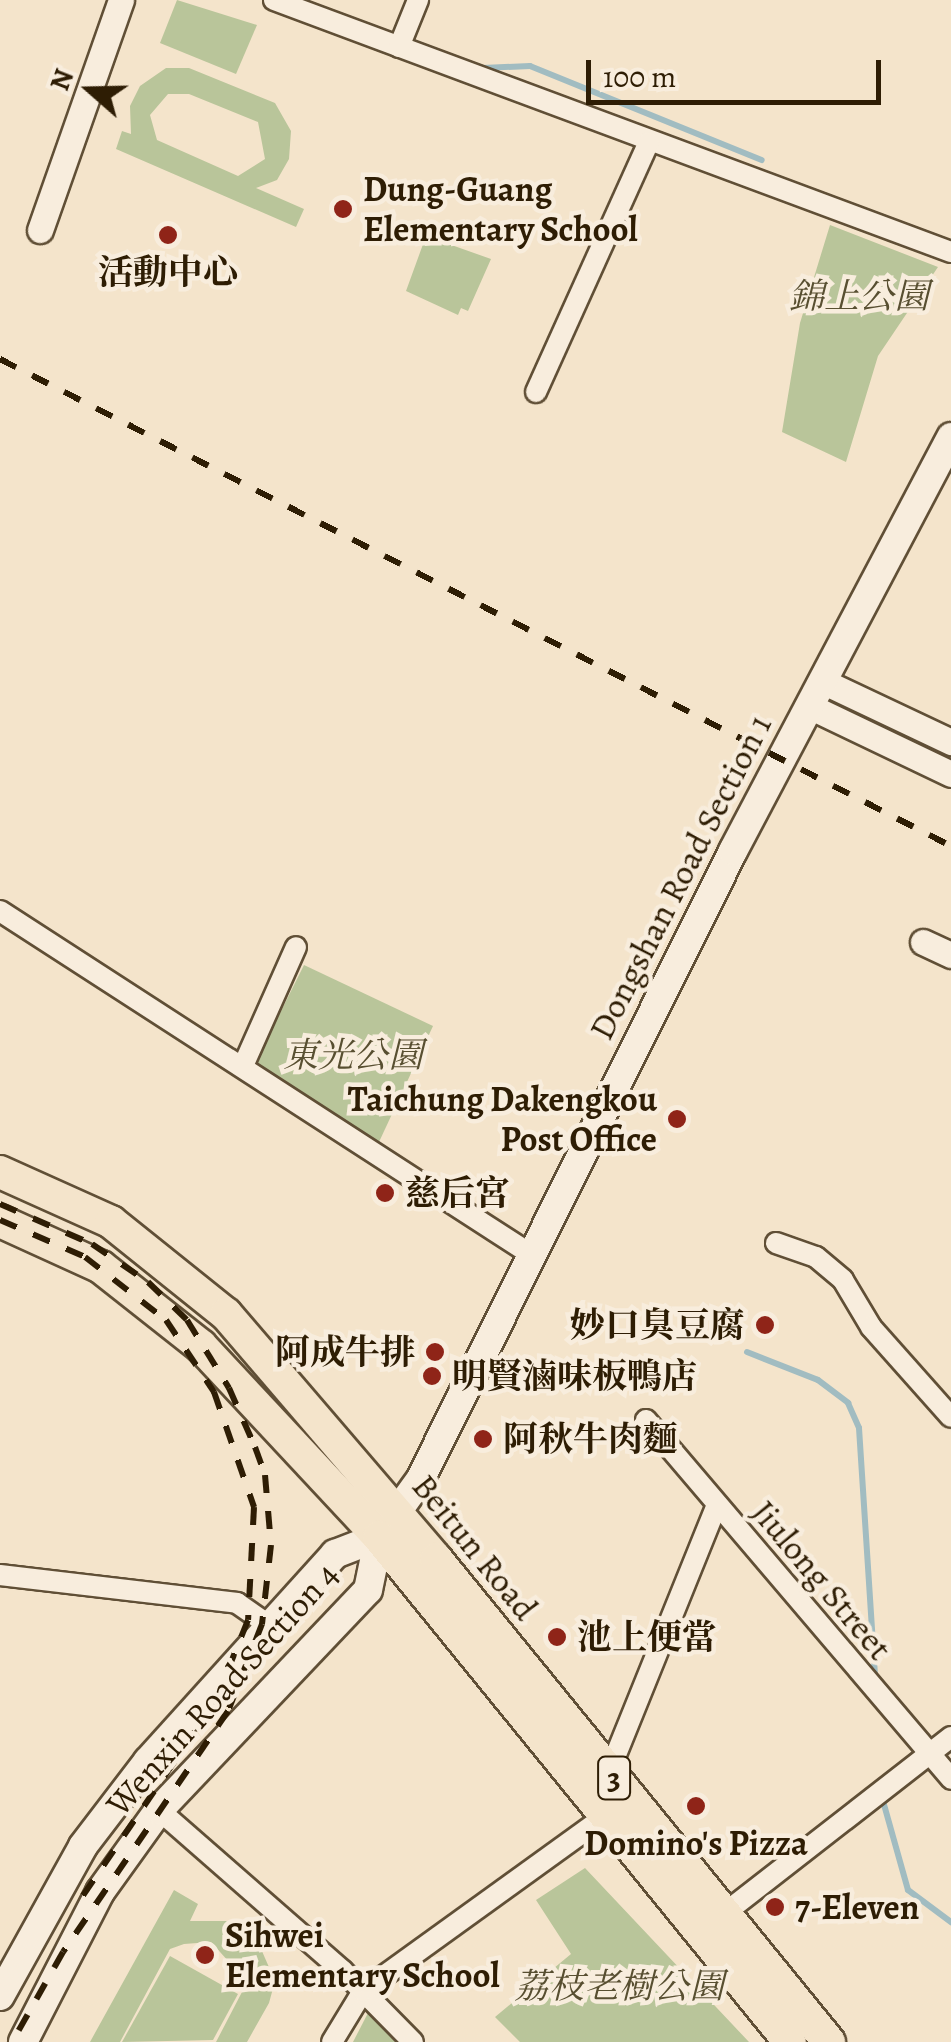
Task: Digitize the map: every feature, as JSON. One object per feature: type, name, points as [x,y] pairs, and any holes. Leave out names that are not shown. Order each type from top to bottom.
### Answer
[{"type":"main road","name":"Dongshan Road Section 1","points":[[389,1526],[535,1257],[612,1092],[951,437]]},
{"type":"main road","name":"Beitun Road","points":[[0,1172],[111,1222],[210,1297],[389,1526],[713,1923],[829,2042]]},
{"type":"main road","name":"Beitun Road","points":[[0,1221],[80,1255],[175,1324],[389,1526],[609,1772],[619,1807]]},
{"type":"main road","name":"Wenxin Road Section 4","points":[[0,1996],[82,1846],[164,1741],[335,1554],[389,1526]]},
{"type":"main road","name":"Wenxin Road Section 4","points":[[23,2042],[100,1892],[159,1810],[368,1590],[389,1526]]},
{"type":"main road","name":"Beitun Road","points":[[713,1923],[790,2042]]},
{"type":"street","points":[[40,230],[120,0]]},
{"type":"street","points":[[274,0],[951,252]]},
{"type":"street","points":[[399,47],[418,0]]},
{"type":"street","points":[[536,392],[649,142]]},
{"type":"street","points":[[816,694],[951,742]]},
{"type":"street","points":[[816,694],[951,774]]},
{"type":"street","points":[[0,911],[535,1257]]},
{"type":"street","points":[[924,942],[951,956]]},
{"type":"street","points":[[243,1066],[296,947]]},
{"type":"street","points":[[776,1243],[816,1257],[844,1280],[872,1327],[948,1406]]},
{"type":"street","name":"Jiulong Street","points":[[646,1420],[951,1779]]},
{"type":"street","points":[[609,1772],[717,1504]]},
{"type":"street","points":[[0,1575],[237,1603],[268,1625]]},
{"type":"street","points":[[713,1923],[951,1737]]},
{"type":"street","points":[[332,2042],[363,1990],[619,1807]]},
{"type":"street","points":[[159,1810],[363,1990],[413,2042]]},
{"type":"green space","points":[[177,0],[257,25],[236,74],[160,43]]},
{"type":"green space","points":[[166,68],[189,68],[275,103],[291,131],[289,159],[277,180],[256,188],[304,209],[296,227],[116,149],[122,131],[131,134],[130,106],[140,86]],"holes":[[[168,94],[189,94],[258,122],[265,159],[238,176],[157,140],[150,115]]]},
{"type":"green space","name":"錦上公園","points":[[830,225],[938,267],[878,356],[846,462],[782,432],[800,323]]},
{"type":"green space","points":[[426,236],[491,259],[468,311],[461,308],[458,315],[406,291]]},
{"type":"green space","name":"東光公園","points":[[304,965],[433,1026],[379,1142],[253,1067]]},
{"type":"green space","name":"荔枝老樹公園","points":[[585,1868],[749,2042],[520,2042],[495,2017],[571,1954],[536,1900]]},
{"type":"green space","points":[[174,1890],[198,1904],[190,1921],[230,1921],[258,1942],[275,1981],[269,2003],[247,2042],[216,2042],[242,1992],[239,1973],[211,1942],[184,1944],[170,1949],[120,2042],[90,2042]]},
{"type":"green space","points":[[170,1956],[238,1994],[213,2040],[122,2042]]},
{"type":"green space","points":[[369,2011],[399,2042],[353,2042]]},
{"type":"waterway","points":[[483,68],[530,66],[762,160]]},
{"type":"waterway","points":[[747,1352],[818,1380],[848,1403],[859,1428],[875,1675]]},
{"type":"waterway","points":[[883,1801],[908,1890],[951,1922]]},
{"type":"railway","points":[[0,359],[951,846]]},
{"type":"railway","points":[[0,1204],[92,1244],[148,1282],[187,1320],[229,1388],[255,1447],[265,1475],[271,1545],[262,1624],[228,1711],[63,1952],[12,2042]]},
{"type":"railway","points":[[0,1220],[85,1257],[166,1320],[214,1392],[254,1507],[248,1620],[215,1702],[75,1907]]},
{"type":"place","name":"Dung-Guang Elementary School","points":[[343,209]]},
{"type":"place","name":"活動中心","points":[[168,235]]},
{"type":"place","name":"Taichung Dakengkou Post Office","points":[[677,1119]]},
{"type":"place","name":"慈后宮","points":[[385,1193]]},
{"type":"place","name":"妙口臭豆腐","points":[[765,1325]]},
{"type":"place","name":"阿成牛排","points":[[435,1352]]},
{"type":"place","name":"明賢滷味板鴨店","points":[[432,1376]]},
{"type":"place","name":"阿秋牛肉麵","points":[[483,1439]]},
{"type":"place","name":"池上便當","points":[[557,1637]]},
{"type":"place","name":"Domino's Pizza","points":[[696,1806]]},
{"type":"place","name":"7-Eleven","points":[[775,1907]]},
{"type":"place","name":"Sihwei Elementary School","points":[[205,1955]]}]
